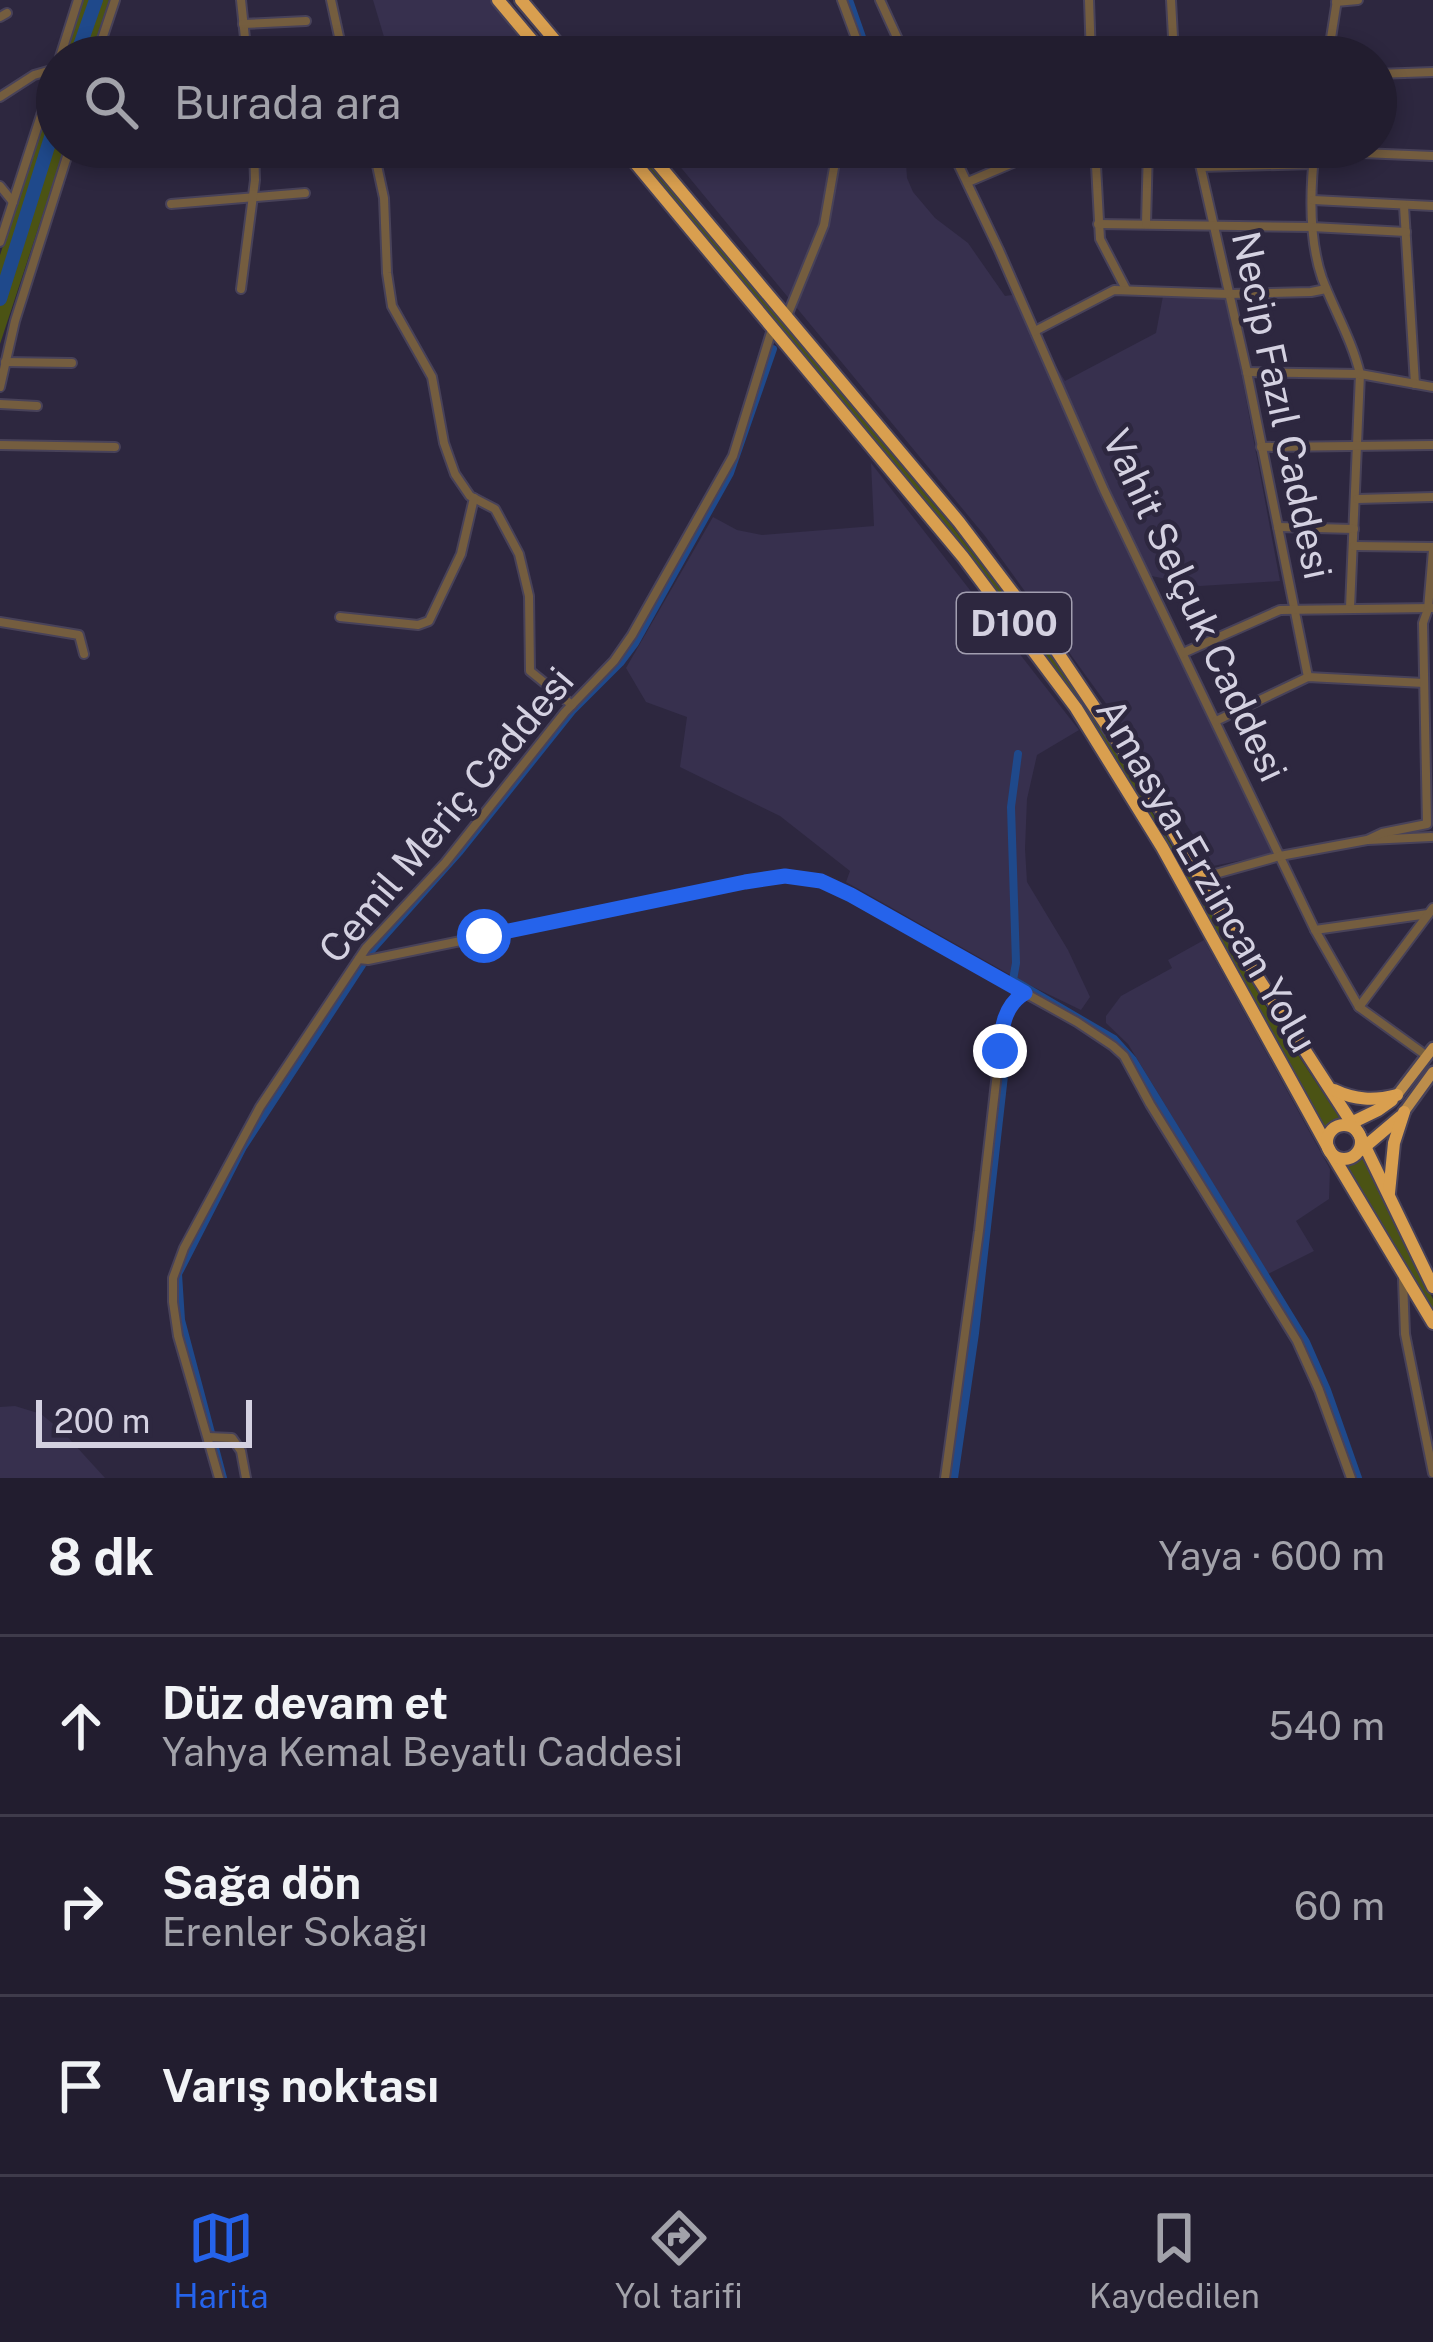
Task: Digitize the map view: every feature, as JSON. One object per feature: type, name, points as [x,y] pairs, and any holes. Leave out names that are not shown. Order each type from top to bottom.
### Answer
[{"type":"highway","points":[[498,0],[528,36]]},
{"type":"highway","points":[[521,0],[551,36]]},
{"type":"highway","name":"Amasya-Erzincan Yolu","points":[[640,168],[963,557],[1076,708],[1162,847],[1330,1151],[1433,1323]]},
{"type":"highway","name":"Amasya-Erzincan Yolu","points":[[662,168],[959,522],[1038,625],[1132,763],[1260,982],[1329,1088],[1433,1287]]},
{"type":"highway","points":[[1329,1088],[1367,1099],[1397,1095]]},
{"type":"highway","points":[[1397,1095],[1378,1110],[1356,1137],[1339,1158],[1330,1151],[1329,1135],[1337,1127],[1356,1137],[1391,1126],[1404,1112]]},
{"type":"highway","points":[[1389,1198],[1390,1166],[1404,1112]]},
{"type":"main road","points":[[1397,1095],[1430,1052]]},
{"type":"main road","points":[[1404,1112],[1433,1072]]},
{"type":"street","points":[[67,36],[78,0]]},
{"type":"street","points":[[103,36],[115,0]]},
{"type":"street","points":[[242,0],[244,36]]},
{"type":"street","points":[[331,0],[339,36]]},
{"type":"street","points":[[842,0],[855,36]]},
{"type":"street","points":[[880,0],[896,36]]},
{"type":"street","points":[[1088,0],[1090,36]]},
{"type":"street","points":[[1171,0],[1173,36]]},
{"type":"street","points":[[1330,36],[1337,1],[1358,0]]},
{"type":"street","points":[[243,24],[306,21]]},
{"type":"street","points":[[1397,73],[1433,72]]},
{"type":"street","points":[[0,97],[36,74]]},
{"type":"street","points":[[0,242],[36,131]]},
{"type":"street","points":[[1397,154],[1433,156]]},
{"type":"street","points":[[0,386],[64,168]]},
{"type":"street","points":[[241,290],[253,168]]},
{"type":"street","points":[[377,168],[392,305],[431,377],[451,466],[475,498],[500,514],[524,569],[531,613],[530,671],[572,705]]},
{"type":"street","points":[[787,318],[824,225],[834,168]]},
{"type":"street","name":"Vahit Selçuk Caddesi","points":[[961,168],[1104,490],[1315,930],[1359,1007],[1430,1052]]},
{"type":"street","points":[[968,182],[1001,168]]},
{"type":"street","points":[[1096,168],[1098,224],[1105,252],[1127,290]]},
{"type":"street","points":[[1146,224],[1147,168]]},
{"type":"street","name":"Necip Fazıl Caddesi","points":[[1201,168],[1308,677]]},
{"type":"street","points":[[1313,168],[1317,262],[1360,374],[1350,608]]},
{"type":"street","points":[[0,186],[13,202]]},
{"type":"street","points":[[171,204],[305,193]]},
{"type":"street","points":[[1313,200],[1433,206]]},
{"type":"street","points":[[1404,206],[1415,384]]},
{"type":"street","points":[[1098,224],[1406,232]]},
{"type":"street","points":[[1035,332],[1106,294],[1127,290],[1229,294],[1326,289]]},
{"type":"street","name":"Cemil Meriç Caddesi","points":[[219,1478],[178,1336],[171,1286],[175,1268],[260,1107],[359,958],[445,863],[632,635],[724,476],[773,326]]},
{"type":"street","points":[[5,362],[72,363]]},
{"type":"street","points":[[1247,372],[1360,374],[1433,387]]},
{"type":"street","points":[[0,404],[37,406]]},
{"type":"street","points":[[0,445],[115,447]]},
{"type":"street","points":[[1260,447],[1433,445]]},
{"type":"street","points":[[1357,499],[1433,497]]},
{"type":"street","points":[[340,617],[418,625],[429,621],[461,554],[475,498]]},
{"type":"street","points":[[1278,527],[1355,529]]},
{"type":"street","points":[[1354,546],[1433,548],[1433,623]]},
{"type":"street","points":[[1183,653],[1274,612],[1431,609]]},
{"type":"street","points":[[1431,609],[1423,623],[1430,822],[1426,833],[1432,838]]},
{"type":"street","points":[[0,622],[80,635],[84,654]]},
{"type":"street","points":[[1216,721],[1308,677],[1424,683]]},
{"type":"street","points":[[1200,879],[1430,822]]},
{"type":"street","points":[[1367,840],[1432,838]]},
{"type":"street","points":[[359,958],[368,960],[745,882],[794,876],[821,881],[851,895],[1095,1034],[1124,1056],[1303,1352],[1351,1478]]},
{"type":"street","points":[[1315,930],[1431,911]]},
{"type":"street","points":[[1359,1007],[1431,911]]},
{"type":"street","points":[[945,1478],[1001,1038],[1008,1010],[1025,993]]},
{"type":"street","points":[[1403,1273],[1405,1334],[1433,1473]]},
{"type":"street","points":[[208,1437],[232,1438],[242,1451],[246,1478]]},
{"type":"shaded area","points":[[373,0],[492,0],[523,36],[384,36]]},
{"type":"shaded area","points":[[681,168],[906,168],[913,192],[935,218],[968,243],[1005,296],[1012,295],[1065,381],[1156,333],[1163,296],[1227,297],[1280,581],[1200,586],[1142,574],[1273,854],[1213,866],[1131,738],[985,536]]},
{"type":"shaded area","points":[[871,463],[1079,730],[1037,755],[1027,799],[1025,849],[1027,882],[1090,997],[1081,1010],[846,882],[850,871],[780,816],[680,767],[687,717],[646,702],[626,668],[713,517],[737,530],[762,535],[874,526]]},
{"type":"shaded area","points":[[1204,940],[1330,1169],[1329,1199],[1296,1221],[1314,1251],[1268,1274],[1128,1044],[1106,1023],[1121,996],[1172,968],[1168,960]]},
{"type":"shaded area","points":[[0,1407],[41,1414],[105,1478],[0,1478]]},
{"type":"green space","points":[[83,0],[109,0],[97,36],[71,36]]},
{"type":"green space","points":[[36,146],[36,168],[58,168],[0,344],[0,255]]},
{"type":"green space","points":[[647,168],[653,168],[951,525],[1044,646],[1126,768],[1265,1005],[1341,1120],[1326,1129],[1106,744],[947,527]]},
{"type":"green space","points":[[1362,1157],[1433,1299],[1433,1311],[1345,1166]]},
{"type":"waterway","points":[[83,36],[96,0]]},
{"type":"waterway","points":[[849,0],[862,36]]},
{"type":"waterway","points":[[0,299],[41,168]]},
{"type":"waterway","points":[[369,953],[635,643],[730,473],[773,349]]},
{"type":"waterway","points":[[1018,754],[1011,807],[1013,980],[1114,1039],[1133,1060],[1306,1342],[1358,1478]]},
{"type":"waterway","points":[[223,1478],[181,1320],[178,1274],[243,1147],[362,965]]},
{"type":"waterway","points":[[951,1478],[1006,1031]]},
{"type":"route","points":[[484,936],[745,882],[808,878],[851,895],[1025,993],[1008,1010],[1000,1051]]}]
